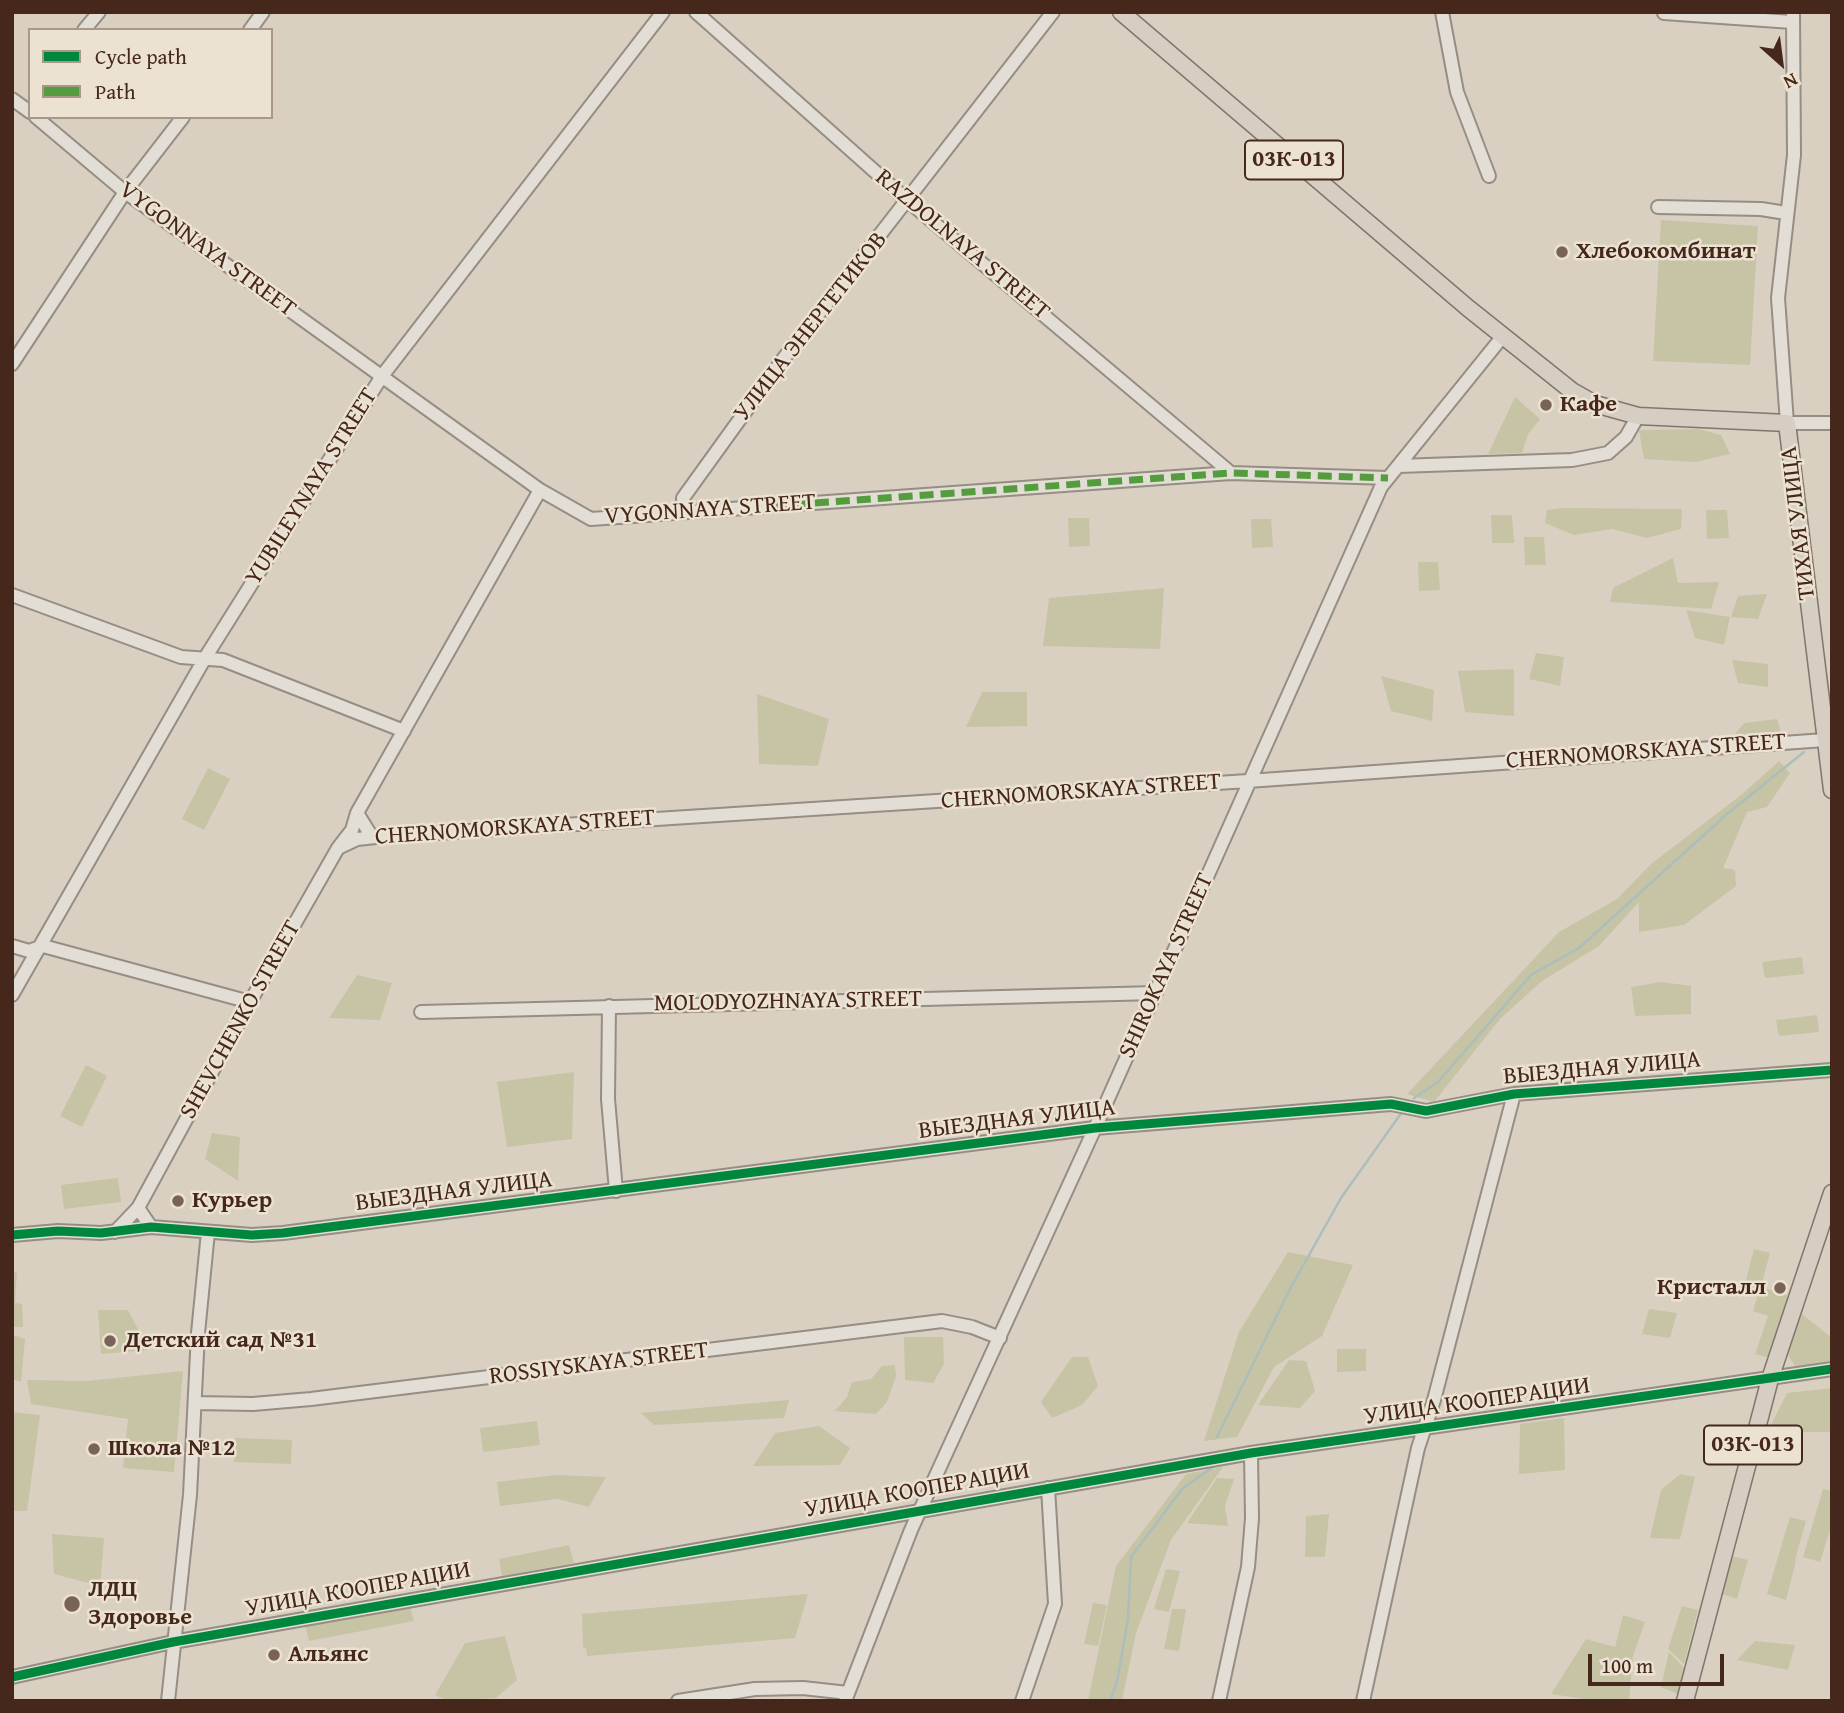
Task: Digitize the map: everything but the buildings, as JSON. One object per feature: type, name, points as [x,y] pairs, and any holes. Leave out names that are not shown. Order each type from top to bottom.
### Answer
[{"type":"main road","name":"03К-013","points":[[1121,12],[1468,308],[1572,391],[1595,404],[1638,416],[1787,423]]},
{"type":"main road","name":"ТИХАЯ УЛИЦА","points":[[1787,423],[1832,790]]},
{"type":"main road","name":"03К-013","points":[[1685,1701],[1770,1379],[1832,1193]]},
{"type":"street","points":[[86,28],[99,12]]},
{"type":"street","points":[[251,28],[263,12]]},
{"type":"street","name":"YUBILEYNAYA STREET","points":[[12,995],[43,946],[205,658],[382,376],[663,12]]},
{"type":"street","name":"RAZDOLNAYA STREET","points":[[696,12],[908,201],[1231,473]]},
{"type":"street","name":"УЛИЦА ЭНЕРГЕТИКОВ","points":[[684,512],[682,498],[784,358],[1053,12]]},
{"type":"street","points":[[1442,12],[1457,92],[1489,176]]},
{"type":"street","points":[[1664,13],[1792,17],[1794,155],[1778,298],[1787,423],[1832,424]]},
{"type":"street","name":"VYGONNAYA STREET","points":[[38,119],[125,192],[540,490],[591,519],[1231,473],[1388,478]]},
{"type":"street","points":[[12,364],[125,192],[181,119]]},
{"type":"street","points":[[1658,207],[1761,209],[1786,213]]},
{"type":"street","name":"SHIROKAYA STREET","points":[[847,1697],[920,1510],[1156,993],[1248,781],[1388,478],[1503,336]]},
{"type":"street","points":[[1398,466],[1572,460],[1608,453],[1626,437],[1638,416]]},
{"type":"street","name":"SHEVCHENKO STREET","points":[[115,1232],[138,1208],[250,1002],[338,848],[352,830],[357,813],[540,490]]},
{"type":"street","points":[[12,595],[181,657],[223,660],[404,731]]},
{"type":"street","name":"CHERNOMORSKAYA STREET","points":[[338,848],[357,839],[1825,740]]},
{"type":"street","points":[[357,813],[372,838]]},
{"type":"street","points":[[12,946],[29,951],[43,946],[250,1002]]},
{"type":"street","name":"MOLODYOZHNAYA STREET","points":[[421,1012],[1156,993]]},
{"type":"street","points":[[609,1006],[608,1099],[616,1191]]},
{"type":"street","name":"ВЫЕЗДНАЯ УЛИЦА","points":[[12,1235],[115,1232],[151,1227],[252,1236],[1095,1128],[1391,1104],[1426,1111],[1514,1094],[1832,1070]]},
{"type":"street","points":[[1363,1701],[1418,1447],[1426,1428],[1514,1094]]},
{"type":"street","points":[[138,1208],[151,1227]]},
{"type":"street","points":[[168,1701],[190,1495],[198,1333],[208,1232]]},
{"type":"street","name":"ROSSIYSKAYA STREET","points":[[195,1403],[253,1404],[336,1396],[942,1321],[972,1327],[1000,1338]]},
{"type":"street","name":"УЛИЦА КООПЕРАЦИИ","points":[[12,1677],[173,1642],[1251,1453],[1832,1369]]},
{"type":"street","points":[[1219,1701],[1248,1567],[1252,1518],[1251,1453]]},
{"type":"street","points":[[1022,1701],[1055,1604],[1048,1488]]},
{"type":"street","points":[[678,1701],[755,1689],[803,1688],[847,1697]]},
{"type":"shaded area","points":[[1661,220],[1758,226],[1750,365],[1653,361]]},
{"type":"shaded area","points":[[1515,397],[1540,419],[1528,434],[1522,453],[1488,454]]},
{"type":"shaded area","points":[[1699,429],[1721,435],[1730,454],[1696,462],[1644,459],[1639,430]]},
{"type":"shaded area","points":[[1682,509],[1681,529],[1647,538],[1612,529],[1574,535],[1545,523],[1547,510]]},
{"type":"shaded area","points":[[1706,510],[1727,510],[1729,538],[1707,539]]},
{"type":"shaded area","points":[[1491,515],[1512,515],[1514,543],[1492,543]]},
{"type":"shaded area","points":[[1068,518],[1089,518],[1090,546],[1069,547]]},
{"type":"shaded area","points":[[1251,519],[1271,519],[1273,547],[1252,548]]},
{"type":"shaded area","points":[[1524,537],[1544,537],[1546,565],[1525,565]]},
{"type":"shaded area","points":[[1673,558],[1678,583],[1719,582],[1711,609],[1610,602],[1613,588]]},
{"type":"shaded area","points":[[1418,562],[1438,562],[1440,590],[1419,591]]},
{"type":"shaded area","points":[[1164,588],[1160,649],[1043,646],[1049,598]]},
{"type":"shaded area","points":[[1767,594],[1758,619],[1731,617],[1738,596]]},
{"type":"shaded area","points":[[1686,610],[1730,617],[1724,645],[1695,638]]},
{"type":"shaded area","points":[[1536,653],[1564,657],[1560,686],[1529,679]]},
{"type":"shaded area","points":[[1732,660],[1768,664],[1768,687],[1738,683]]},
{"type":"shaded area","points":[[1514,669],[1514,716],[1465,712],[1458,671]]},
{"type":"shaded area","points":[[1381,676],[1434,690],[1432,721],[1391,711]]},
{"type":"shaded area","points":[[982,692],[1027,692],[1027,726],[966,727]]},
{"type":"shaded area","points":[[757,694],[829,719],[818,766],[759,764]]},
{"type":"shaded area","points":[[1777,719],[1782,736],[1729,741],[1744,723]]},
{"type":"shaded area","points":[[1779,761],[1790,773],[1767,807],[1747,812],[1723,868],[1735,870],[1736,886],[1684,925],[1639,932],[1639,902],[1599,946],[1542,981],[1500,1019],[1434,1102],[1407,1094],[1559,932],[1617,899],[1651,864],[1741,795]]},
{"type":"shaded area","points":[[208,768],[230,779],[204,830],[182,819]]},
{"type":"shaded area","points":[[1802,957],[1804,974],[1765,978],[1762,962]]},
{"type":"shaded area","points":[[357,975],[392,983],[380,1020],[329,1018]]},
{"type":"shaded area","points":[[1661,982],[1691,986],[1691,1014],[1635,1016],[1631,987]]},
{"type":"shaded area","points":[[1817,1015],[1819,1032],[1779,1036],[1776,1020]]},
{"type":"shaded area","points":[[86,1065],[107,1076],[82,1127],[60,1116]]},
{"type":"shaded area","points":[[574,1072],[572,1139],[507,1147],[497,1082]]},
{"type":"shaded area","points":[[212,1133],[240,1137],[238,1181],[205,1159]]},
{"type":"shaded area","points":[[118,1178],[121,1202],[64,1209],[61,1185]]},
{"type":"shaded area","points":[[1754,1249],[1770,1253],[1761,1287],[1789,1296],[1770,1358],[1755,1354],[1768,1316],[1753,1311],[1759,1291],[1744,1288]]},
{"type":"shaded area","points":[[1288,1252],[1353,1265],[1322,1336],[1274,1367],[1237,1437],[1204,1441],[1239,1332]]},
{"type":"shaded area","points":[[17,1272],[15,1303],[22,1304],[23,1327],[12,1327],[12,1273]]},
{"type":"shaded area","points":[[1649,1309],[1677,1313],[1670,1338],[1642,1334]]},
{"type":"shaded area","points":[[98,1310],[128,1310],[149,1350],[101,1354]]},
{"type":"shaded area","points":[[1802,1314],[1832,1338],[1832,1361],[1795,1366],[1786,1352]]},
{"type":"shaded area","points":[[12,1335],[25,1339],[21,1382],[12,1379]]},
{"type":"shaded area","points":[[904,1337],[943,1337],[944,1364],[933,1383],[905,1380]]},
{"type":"shaded area","points":[[1337,1349],[1366,1349],[1366,1371],[1337,1372]]},
{"type":"shaded area","points":[[1072,1357],[1088,1357],[1098,1386],[1082,1405],[1052,1418],[1041,1402]]},
{"type":"shaded area","points":[[1289,1360],[1306,1361],[1315,1391],[1300,1408],[1258,1405]]},
{"type":"shaded area","points":[[895,1365],[896,1376],[887,1402],[876,1414],[835,1411],[847,1397],[852,1382],[871,1379],[882,1366]]},
{"type":"shaded area","points":[[183,1371],[174,1472],[123,1468],[128,1419],[31,1404],[27,1380],[87,1381]]},
{"type":"shaded area","points":[[1832,1388],[1832,1432],[1805,1432],[1771,1425],[1787,1393]]},
{"type":"shaded area","points":[[789,1400],[784,1418],[654,1425],[641,1413]]},
{"type":"shaded area","points":[[12,1412],[40,1415],[27,1511],[12,1511]]},
{"type":"shaded area","points":[[1564,1418],[1565,1470],[1519,1474],[1520,1424]]},
{"type":"shaded area","points":[[537,1421],[540,1445],[483,1452],[480,1428]]},
{"type":"shaded area","points":[[819,1426],[850,1448],[840,1465],[753,1466],[775,1433]]},
{"type":"shaded area","points":[[235,1438],[292,1440],[291,1464],[234,1462]]},
{"type":"shaded area","points":[[1223,1467],[1171,1540],[1136,1633],[1122,1701],[1088,1701],[1116,1566],[1186,1474]]},
{"type":"shaded area","points":[[1680,1474],[1695,1477],[1680,1539],[1650,1538],[1661,1490]]},
{"type":"shaded area","points":[[555,1475],[606,1477],[589,1507],[558,1499],[500,1506],[497,1482]]},
{"type":"shaded area","points":[[1217,1478],[1234,1479],[1225,1506],[1228,1526],[1187,1523]]},
{"type":"shaded area","points":[[1823,1489],[1832,1491],[1832,1524],[1820,1562],[1803,1557]]},
{"type":"shaded area","points":[[1329,1514],[1325,1557],[1305,1557],[1306,1516]]},
{"type":"shaded area","points":[[1790,1517],[1806,1521],[1793,1560],[1796,1561],[1786,1600],[1767,1594]]},
{"type":"shaded area","points":[[52,1534],[104,1538],[100,1586],[54,1574]]},
{"type":"shaded area","points":[[569,1545],[574,1563],[502,1576],[499,1559]]},
{"type":"shaded area","points":[[1732,1556],[1748,1560],[1737,1599],[1722,1594]]},
{"type":"shaded area","points":[[1166,1569],[1180,1571],[1169,1612],[1154,1609]]},
{"type":"shaded area","points":[[808,1594],[795,1638],[587,1656],[586,1648],[583,1647],[582,1614]]},
{"type":"shaded area","points":[[409,1603],[414,1621],[309,1641],[305,1624]]},
{"type":"shaded area","points":[[1093,1603],[1107,1605],[1098,1646],[1084,1644]]},
{"type":"shaded area","points":[[1682,1606],[1698,1610],[1684,1664],[1668,1649]]},
{"type":"shaded area","points":[[1172,1609],[1186,1609],[1179,1651],[1164,1649]]},
{"type":"shaded area","points":[[1623,1615],[1645,1622],[1633,1656],[1629,1701],[1598,1701],[1551,1694],[1586,1639],[1615,1647]]},
{"type":"shaded area","points":[[505,1636],[517,1680],[496,1698],[448,1701],[435,1695],[465,1643]]},
{"type":"shaded area","points":[[1755,1641],[1795,1645],[1788,1670],[1737,1660]]},
{"type":"shaded area","points":[[1669,1652],[1688,1672],[1682,1696],[1661,1687]]},
{"type":"waterway","points":[[1414,1098],[1438,1082],[1531,975],[1579,948],[1727,814],[1804,752]]},
{"type":"waterway","points":[[1217,1437],[1290,1289],[1341,1198],[1402,1112]]},
{"type":"waterway","points":[[1110,1701],[1117,1682],[1128,1619],[1131,1557],[1182,1489],[1214,1466]]},
{"type":"marked path","points":[[773,506],[1231,473],[1388,478]]},
{"type":"cycle path","points":[[12,1235],[58,1231],[101,1233],[151,1227],[252,1235],[283,1233],[1095,1128],[1391,1104],[1426,1111],[1514,1094],[1832,1070]]},
{"type":"cycle path","points":[[12,1677],[173,1642],[1251,1453],[1832,1369]]},
{"type":"place","name":"Хлебокомбинат","points":[[1562,252]]},
{"type":"place","name":"Кафе","points":[[1546,405]]},
{"type":"place","name":"Курьер","points":[[178,1201]]},
{"type":"place","name":"Кристалл","points":[[1780,1288]]},
{"type":"place","name":"Детский сад №31","points":[[110,1341]]},
{"type":"place","name":"Школа №12","points":[[94,1449]]},
{"type":"place","name":"ЛДЦ Здоровье","points":[[72,1604]]},
{"type":"place","name":"Альянс","points":[[274,1655]]}]
